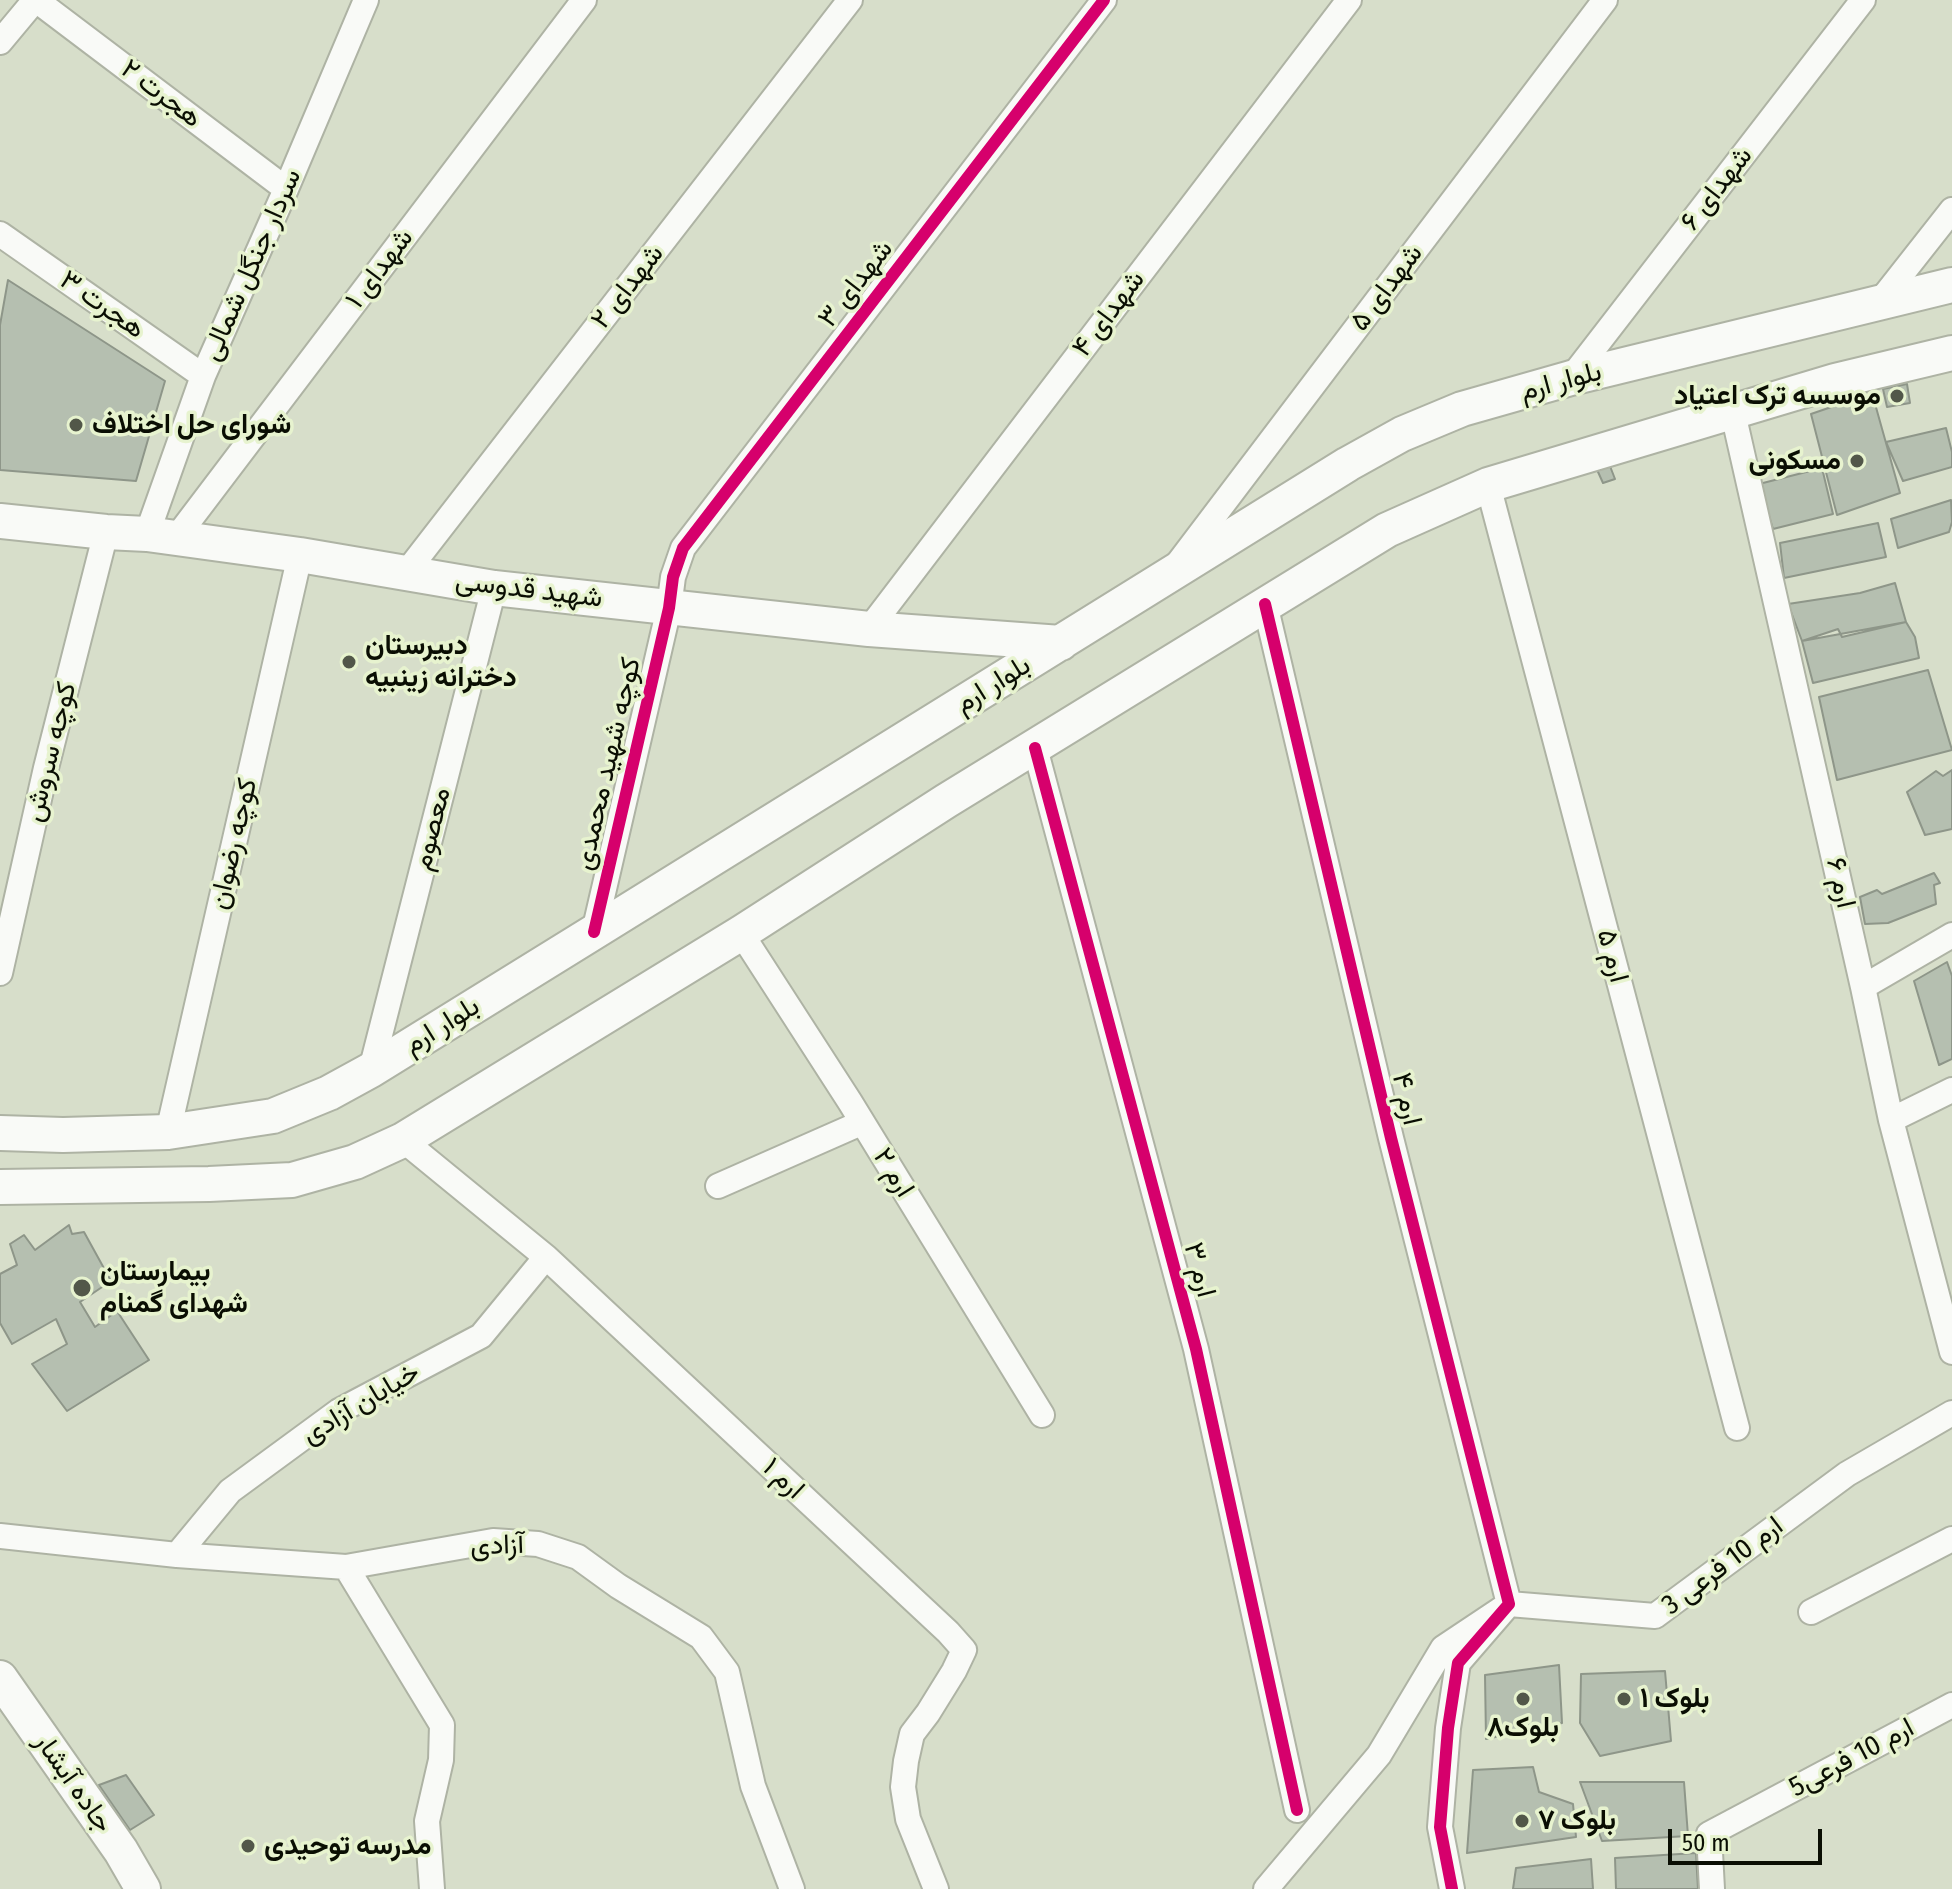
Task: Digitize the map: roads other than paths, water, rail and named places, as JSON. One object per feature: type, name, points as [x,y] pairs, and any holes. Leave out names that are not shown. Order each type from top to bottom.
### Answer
[{"type":"main road","name":"بلوار ارم","points":[[63,1135],[168,1132],[273,1116],[329,1093],[371,1070],[1348,464],[1402,434],[1462,409],[1571,378],[1952,285]]},
{"type":"main road","points":[[0,1187],[292,1180],[355,1162],[403,1140],[1387,530],[1488,485],[1835,381],[1952,353]]},
{"type":"main road","name":"شهید قدوسی","points":[[0,521],[161,536],[300,555],[494,588],[869,629],[1061,643]]},
{"type":"main road","points":[[0,1120],[63,1135]]},
{"type":"main road","points":[[0,1133],[63,1135]]},
{"type":"main road","points":[[0,1166],[71,1187]]},
{"type":"main road","name":"جاده آبشار","points":[[0,1678],[121,1851],[143,1889]]},
{"type":"street","points":[[0,42],[35,0]]},
{"type":"street","name":"هجرت ۲","points":[[35,0],[286,189]]},
{"type":"street","name":"سردار جنگل شمالی","points":[[161,536],[203,376],[366,0]]},
{"type":"street","name":"شهدای ۱","points":[[161,536],[584,0]]},
{"type":"street","name":"شهدای ۲","points":[[405,574],[850,0]]},
{"type":"street","name":"شهدای ۳","points":[[669,608],[673,577],[683,548],[1104,0]]},
{"type":"street","name":"شهدای ۴","points":[[869,629],[1349,0]]},
{"type":"street","name":"شهدای ۵","points":[[1169,576],[1605,0]]},
{"type":"street","name":"شهدای ۶","points":[[1571,378],[1863,0]]},
{"type":"street","points":[[1878,304],[1952,210]]},
{"type":"street","name":"هجرت ۳","points":[[0,234],[203,376]]},
{"type":"street","name":"ارم ۶","points":[[1733,413],[1891,1120],[1952,1352]]},
{"type":"street","name":"ارم ۵","points":[[1488,485],[1737,1428]]},
{"type":"street","name":"کوچه سروش","points":[[0,973],[5,930],[106,532]]},
{"type":"street","name":"کوچه رضوان","points":[[168,1132],[300,555]]},
{"type":"street","name":"معصوم","points":[[371,1070],[494,588]]},
{"type":"street","name":"ارم ۴","points":[[1265,604],[1391,1138],[1509,1604]]},
{"type":"street","name":"کوچه شهید محمدی","points":[[594,932],[669,608]]},
{"type":"street","name":"ارم ۳","points":[[1035,748],[1196,1349],[1297,1810]]},
{"type":"street","name":"ارم ۲","points":[[741,933],[850,1102],[1042,1415]]},
{"type":"street","points":[[1863,987],[1952,935]]},
{"type":"street","points":[[1891,1120],[1952,1090]]},
{"type":"street","points":[[718,1186],[861,1123]]},
{"type":"street","name":"ارم ۱","points":[[403,1140],[546,1257],[964,1650],[954,1671],[912,1734],[906,1761],[903,1787],[908,1819],[936,1889]]},
{"type":"street","name":"خیابان آزادی","points":[[177,1555],[230,1491],[339,1411],[481,1336],[546,1257]]},
{"type":"street","name":"ارم 10 فرعی 3","points":[[1509,1604],[1655,1616],[1847,1474],[1952,1413]]},
{"type":"street","name":"آزادی","points":[[0,1536],[177,1555],[346,1567],[493,1541],[538,1544],[578,1557],[618,1586],[701,1637],[727,1672],[753,1786],[792,1889]]},
{"type":"street","points":[[1811,1612],[1952,1539]]},
{"type":"street","points":[[346,1567],[442,1725],[441,1760],[427,1821],[432,1889]]},
{"type":"street","points":[[1266,1889],[1379,1755],[1443,1648],[1509,1604]]},
{"type":"street","points":[[1452,1889],[1440,1827],[1448,1728],[1458,1663],[1509,1604]]},
{"type":"street","name":"ارم 10 فرعی5","points":[[1712,1889],[1709,1834],[1952,1705]]},
{"type":"place","name":"موسسه ترک اعتیاد","points":[[1897,396]]},
{"type":"place","name":"شورای حل اختلاف","points":[[76,425]]},
{"type":"place","name":"مسکونی","points":[[1857,461]]},
{"type":"place","name":"دبیرستان دخترانه زینبیه","points":[[349,662]]},
{"type":"place","name":"بیمارستان شهدای گمنام","points":[[82,1288]]},
{"type":"place","name":"بلوک۸","points":[[1523,1699]]},
{"type":"place","name":"بلوک ۱","points":[[1624,1699]]},
{"type":"place","name":"بلوک ۷","points":[[1522,1821]]},
{"type":"place","name":"مدرسه توحیدی","points":[[248,1846]]}]
